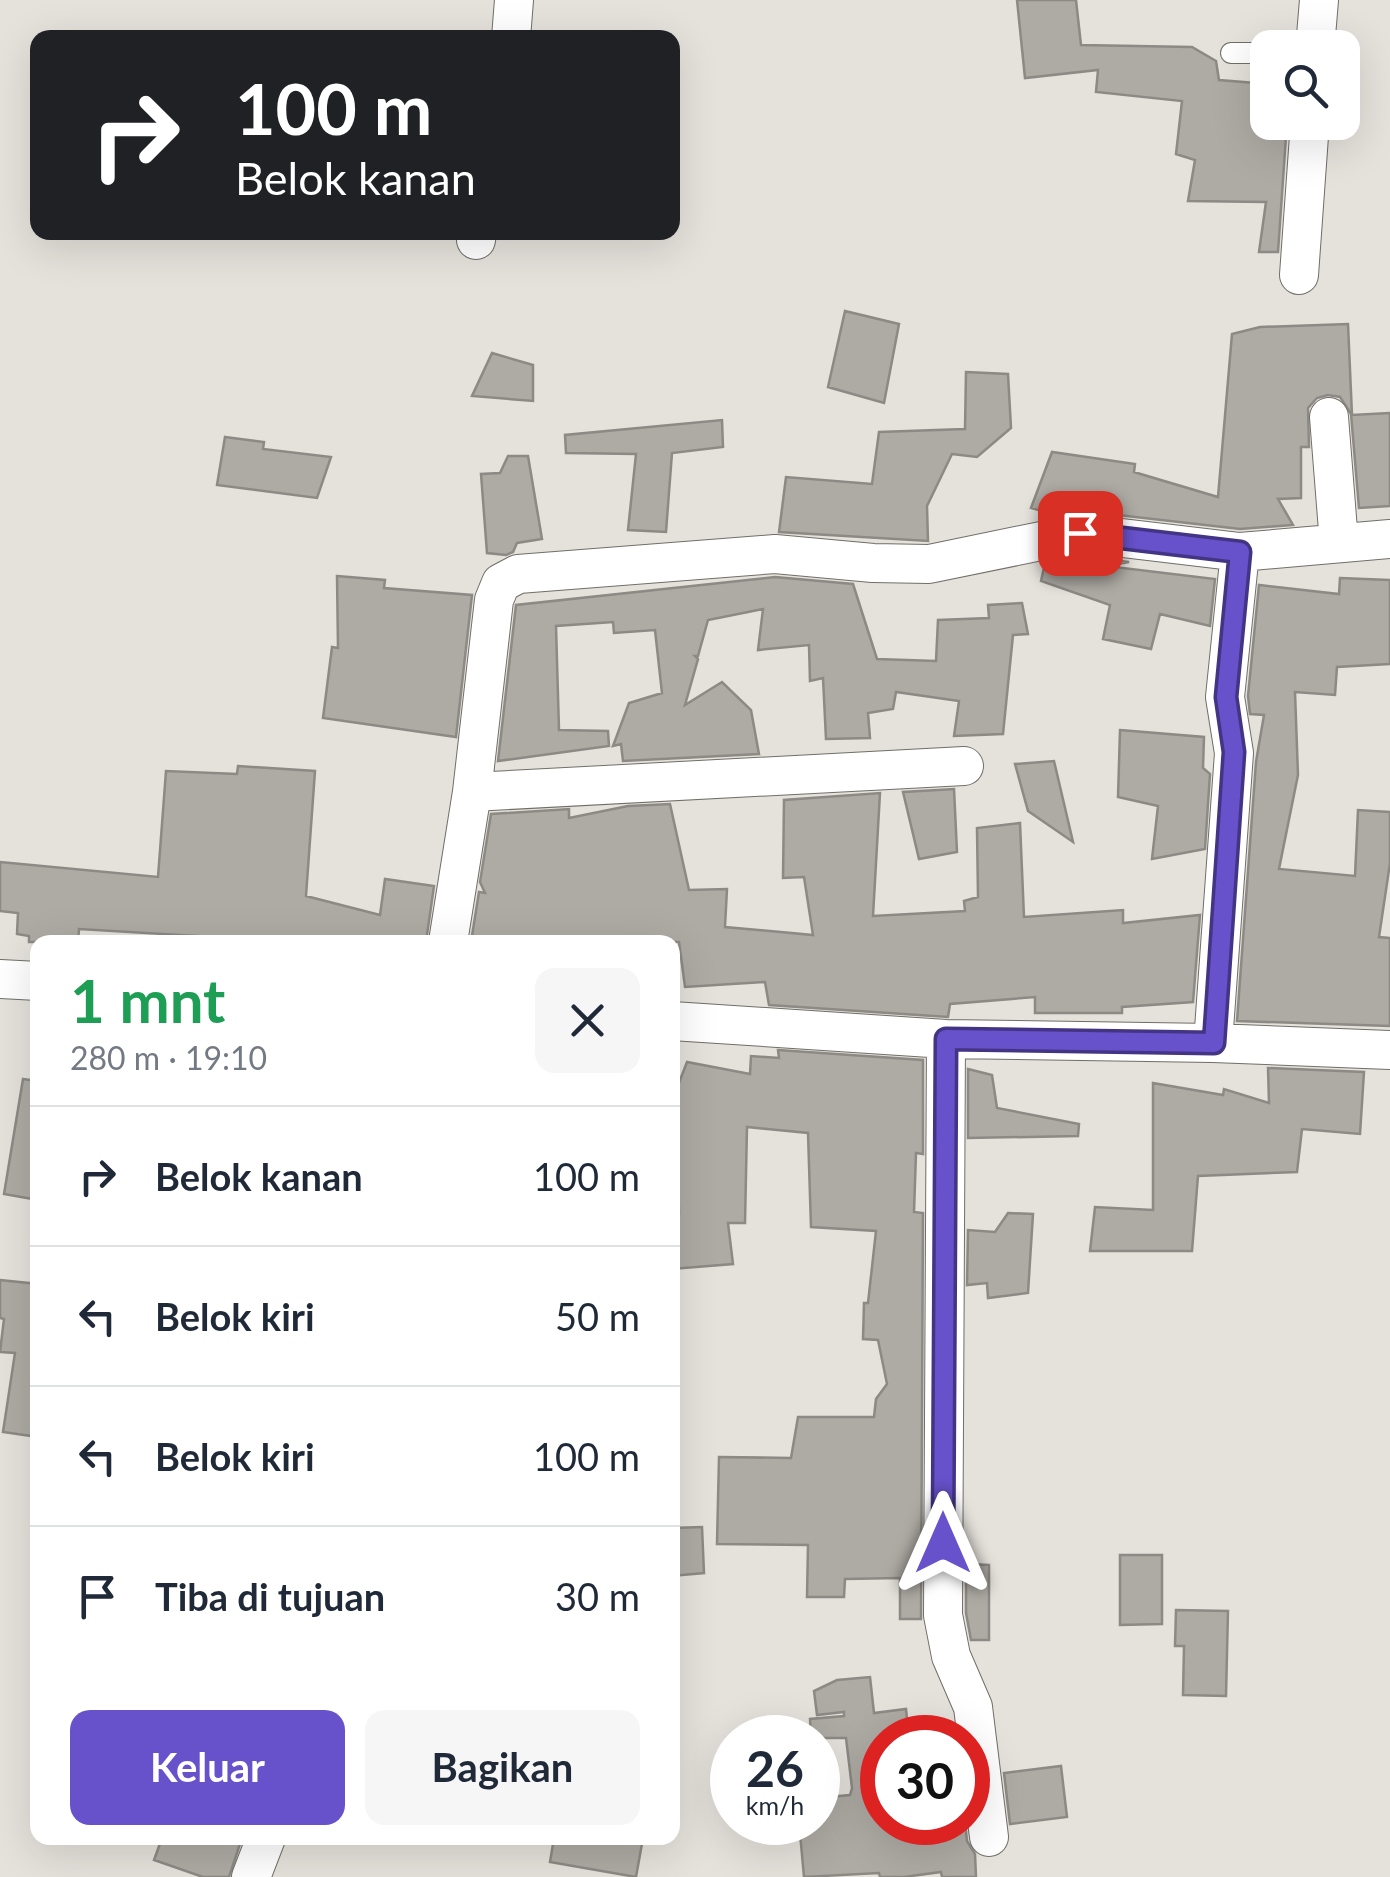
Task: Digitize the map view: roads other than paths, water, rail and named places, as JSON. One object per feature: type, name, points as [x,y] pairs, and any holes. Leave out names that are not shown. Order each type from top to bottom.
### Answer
[{"type":"street","points":[[512,30],[514,0]]},
{"type":"street","points":[[1317,30],[1319,0]]},
{"type":"street","points":[[1300,275],[1309,140]]},
{"type":"street","points":[[1328,418],[1339,543]]},
{"type":"street","points":[[449,935],[472,792],[494,600],[502,583],[518,574],[775,554],[929,564],[1080,533],[1240,552],[1390,539]]},
{"type":"street","points":[[1214,1043],[1234,752],[1226,697],[1240,552]]},
{"type":"street","points":[[472,792],[964,766]]},
{"type":"street","points":[[0,979],[30,981]]},
{"type":"street","points":[[680,1022],[946,1039],[1390,1050]]},
{"type":"street","points":[[946,1039],[943,1614],[951,1656],[974,1715]]},
{"type":"street","points":[[251,1877],[264,1845]]},
{"type":"lane","points":[[1231,53],[1250,53]]}]
